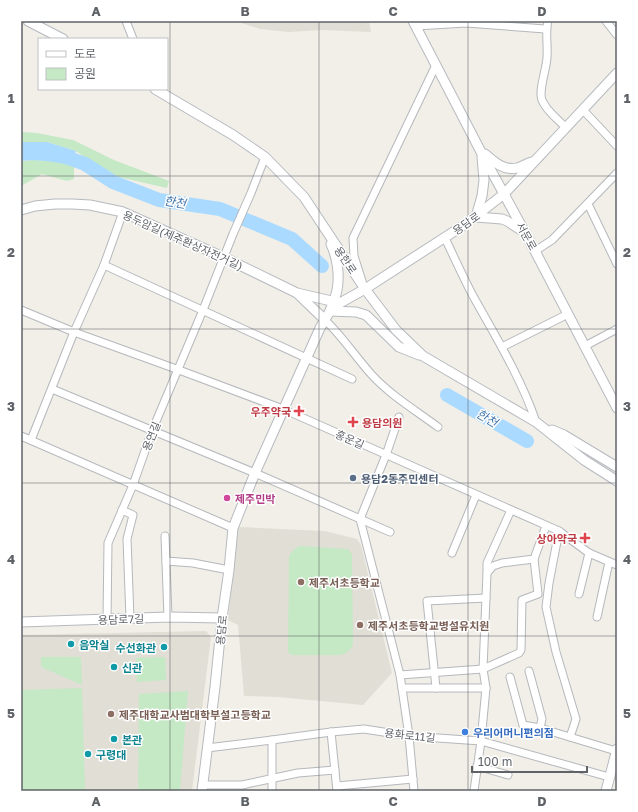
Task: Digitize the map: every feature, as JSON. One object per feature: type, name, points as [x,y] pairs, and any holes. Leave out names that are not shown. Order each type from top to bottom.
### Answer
[{"type":"main road","points":[[28,21],[61,38]]},
{"type":"main road","name":"서문로","points":[[414,24],[617,408]]},
{"type":"main road","name":"용담로","points":[[202,788],[233,528],[255,472],[306,357],[330,311],[337,302],[365,289],[445,238],[476,217],[504,194],[617,73]]},
{"type":"main road","name":"용한로","points":[[157,90],[233,135],[265,157],[304,197],[365,289],[396,330],[423,356],[538,424],[564,435],[617,467]]},
{"type":"main road","points":[[481,152],[505,168],[518,168],[536,161]]},
{"type":"main road","points":[[481,152],[484,180],[482,196],[476,217],[496,218],[507,221],[526,234]]},
{"type":"main road","name":"용두암길(제주환상자전거길)","points":[[21,210],[35,206],[55,204],[90,205],[123,212],[223,257],[297,293],[337,302]]},
{"type":"main road","points":[[322,224],[333,249],[337,264],[337,302]]},
{"type":"main road","points":[[297,293],[325,320]]},
{"type":"main road","points":[[330,311],[356,312],[366,315],[399,347],[423,356]]},
{"type":"main road","name":"용한로","points":[[538,424],[584,460],[617,480]]},
{"type":"main road","points":[[570,449],[605,464],[602,458]]},
{"type":"main road","points":[[602,458],[617,458]]},
{"type":"main road","name":"용담로7길","points":[[21,622],[168,617],[222,618]]},
{"type":"main road","points":[[606,791],[608,777],[615,765],[617,750]]},
{"type":"street","points":[[126,21],[133,38]]},
{"type":"street","points":[[548,21],[546,29],[548,36],[547,59],[542,84],[542,100],[550,112],[566,128]]},
{"type":"street","points":[[606,21],[614,26],[617,36]]},
{"type":"street","points":[[414,24],[466,22],[504,23],[546,29]]},
{"type":"street","points":[[365,289],[354,256],[353,238],[436,65]]},
{"type":"street","points":[[583,110],[617,146]]},
{"type":"street","name":"용연길","points":[[107,620],[108,543],[133,485],[152,431],[204,310],[223,257],[251,194],[265,157]]},
{"type":"street","points":[[535,251],[552,240],[617,173]]},
{"type":"street","points":[[588,204],[617,263]]},
{"type":"street","points":[[31,440],[74,332],[104,265],[123,212]]},
{"type":"street","points":[[445,238],[473,295],[502,347],[531,406],[538,424]]},
{"type":"street","points":[[104,265],[352,379]]},
{"type":"street","name":"홍운길","points":[[21,310],[74,332],[283,409],[559,532],[589,553],[617,565]]},
{"type":"street","points":[[502,347],[568,314]]},
{"type":"street","points":[[325,320],[334,328],[386,389],[438,427]]},
{"type":"street","points":[[585,346],[617,329]]},
{"type":"street","points":[[52,389],[255,472],[390,532]]},
{"type":"street","points":[[399,417],[386,455],[360,519],[400,675],[409,736],[414,791]]},
{"type":"street","points":[[21,436],[233,528]]},
{"type":"street","points":[[452,553],[476,495]]},
{"type":"street","points":[[122,510],[133,515],[127,539],[130,618]]},
{"type":"street","points":[[474,791],[486,688],[483,669],[488,573],[487,563],[511,510]]},
{"type":"street","points":[[400,675],[483,669],[519,654],[521,650],[522,600],[538,594],[534,559],[546,526]]},
{"type":"street","points":[[559,532],[548,583],[546,607],[556,652],[576,719],[570,737]]},
{"type":"street","points":[[165,536],[168,617]]},
{"type":"street","points":[[579,594],[589,553]]},
{"type":"street","points":[[488,573],[493,566],[502,562],[534,559]]},
{"type":"street","points":[[166,561],[193,563],[229,570]]},
{"type":"street","points":[[597,617],[609,562]]},
{"type":"street","points":[[436,688],[427,601],[486,598]]},
{"type":"street","points":[[529,671],[542,719],[540,728]]},
{"type":"street","points":[[510,677],[523,725],[540,728],[617,750]]},
{"type":"street","points":[[402,688],[486,688]]},
{"type":"street","name":"용화로11길","points":[[207,748],[364,729],[409,736],[481,741],[608,777]]},
{"type":"street","points":[[331,732],[337,789],[374,787],[413,779]]},
{"type":"street","points":[[272,740],[272,791]]},
{"type":"street","points":[[477,766],[508,775]]},
{"type":"street","points":[[202,788],[242,786],[298,773],[336,770]]},
{"type":"shaded area","points":[[235,21],[369,21],[371,32],[322,30],[289,32],[260,29]]},
{"type":"shaded area","name":"제주서초등학교","points":[[238,527],[325,531],[357,539],[361,545],[392,673],[363,705],[278,697],[244,696],[238,625],[228,620]]},
{"type":"shaded area","name":"제주대학교사범대학부설고등학교","points":[[206,631],[211,637],[192,791],[21,791],[21,635]]},
{"type":"green space","points":[[21,132],[37,133],[73,140],[114,160],[169,181],[167,188],[110,175],[76,151],[47,142],[21,142]]},
{"type":"green space","points":[[37,160],[57,162],[74,166],[74,179],[67,181],[42,174],[21,186],[21,161]]},
{"type":"green space","points":[[300,546],[348,549],[352,554],[353,644],[348,651],[341,655],[291,655],[288,652],[289,556],[293,550]]},
{"type":"green space","points":[[41,657],[81,657],[82,685],[41,667]]},
{"type":"green space","points":[[165,657],[166,680],[137,682],[136,658]]},
{"type":"green space","points":[[82,688],[85,791],[21,791],[21,690]]},
{"type":"green space","points":[[188,691],[180,791],[138,791],[139,694]]},
{"type":"water","points":[[21,142],[47,142],[76,151],[73,159],[74,166],[48,161],[21,161]]},
{"type":"waterway","name":"한천","points":[[21,151],[47,150],[85,164],[113,182],[159,200],[220,209],[292,239],[322,266]]},
{"type":"waterway","name":"한천","points":[[447,395],[527,441]]},
{"type":"place","name":"우주약국","points":[[299,411]]},
{"type":"place","name":"용담의원","points":[[353,422]]},
{"type":"place","name":"용담2동주민센터","points":[[353,478]]},
{"type":"place","name":"제주민박","points":[[227,498]]},
{"type":"place","name":"상아약국","points":[[585,538]]},
{"type":"place","name":"제주서초등학교","points":[[301,582]]},
{"type":"place","name":"제주서초등학교병설유치원","points":[[360,625]]},
{"type":"place","name":"음악실","points":[[71,644]]},
{"type":"place","name":"수선화관","points":[[164,647]]},
{"type":"place","name":"신관","points":[[114,667]]},
{"type":"place","name":"제주대학교사범대학부설고등학교","points":[[111,714]]},
{"type":"place","name":"우리어머니편의점","points":[[465,732]]},
{"type":"place","name":"본관","points":[[114,739]]},
{"type":"place","name":"구령대","points":[[88,754]]}]
